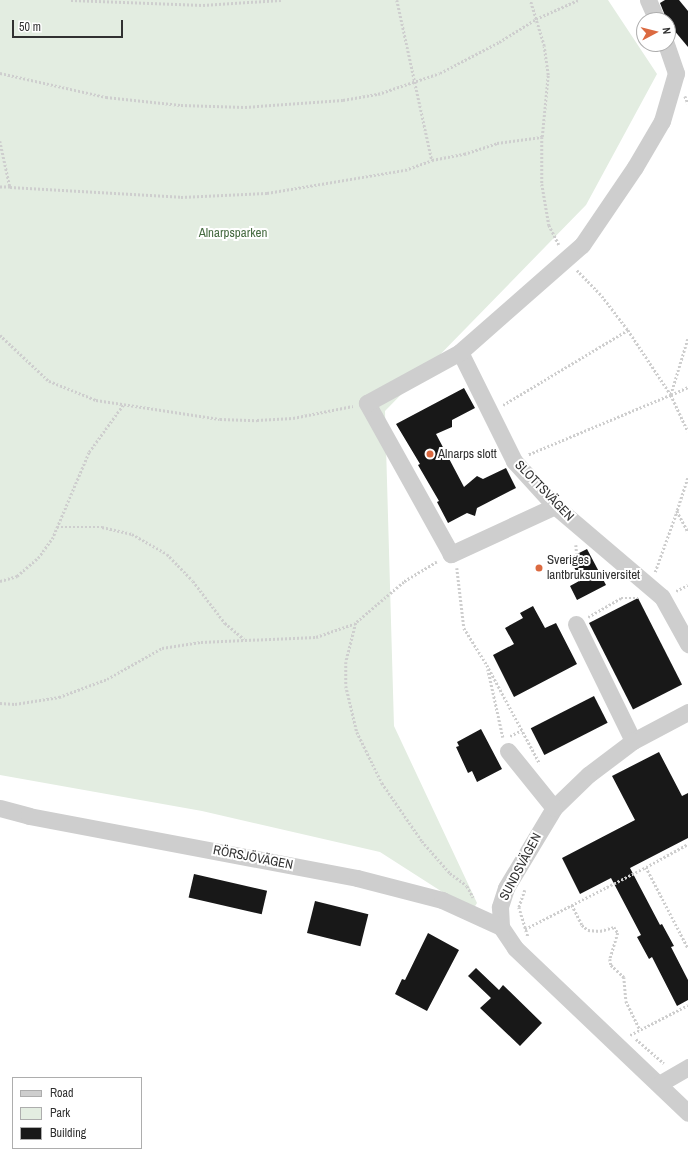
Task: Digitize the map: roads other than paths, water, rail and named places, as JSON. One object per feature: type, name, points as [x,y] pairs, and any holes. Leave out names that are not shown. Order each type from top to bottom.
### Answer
[{"type":"street","points":[[648,0],[653,12]]},
{"type":"street","points":[[555,506],[453,553],[367,403],[460,352],[582,245],[635,167],[662,121],[682,69],[671,52]]},
{"type":"street","name":"SLOTTSVÄGEN","points":[[460,352],[514,461],[555,506],[656,592],[688,644]]},
{"type":"street","points":[[576,624],[633,741]]},
{"type":"street","name":"SUNDSVÄGEN","points":[[501,927],[500,907],[506,888],[554,808],[588,775],[633,741],[688,712]]},
{"type":"street","points":[[506,745],[554,808]]},
{"type":"street","name":"RÖRSJÖVÄGEN","points":[[0,808],[29,816],[357,878],[442,900],[501,927]]},
{"type":"street","points":[[501,927],[520,953],[688,1113]]},
{"type":"street","points":[[659,1084],[682,1070]]},
{"type":"place","name":"Alnarps slott","points":[[430,454]]},
{"type":"place","name":"Sveriges lantbruksuniversitet","points":[[539,568]]},
{"type":"park label","name":"Alnarpsparken","points":[[233,233]]}]
